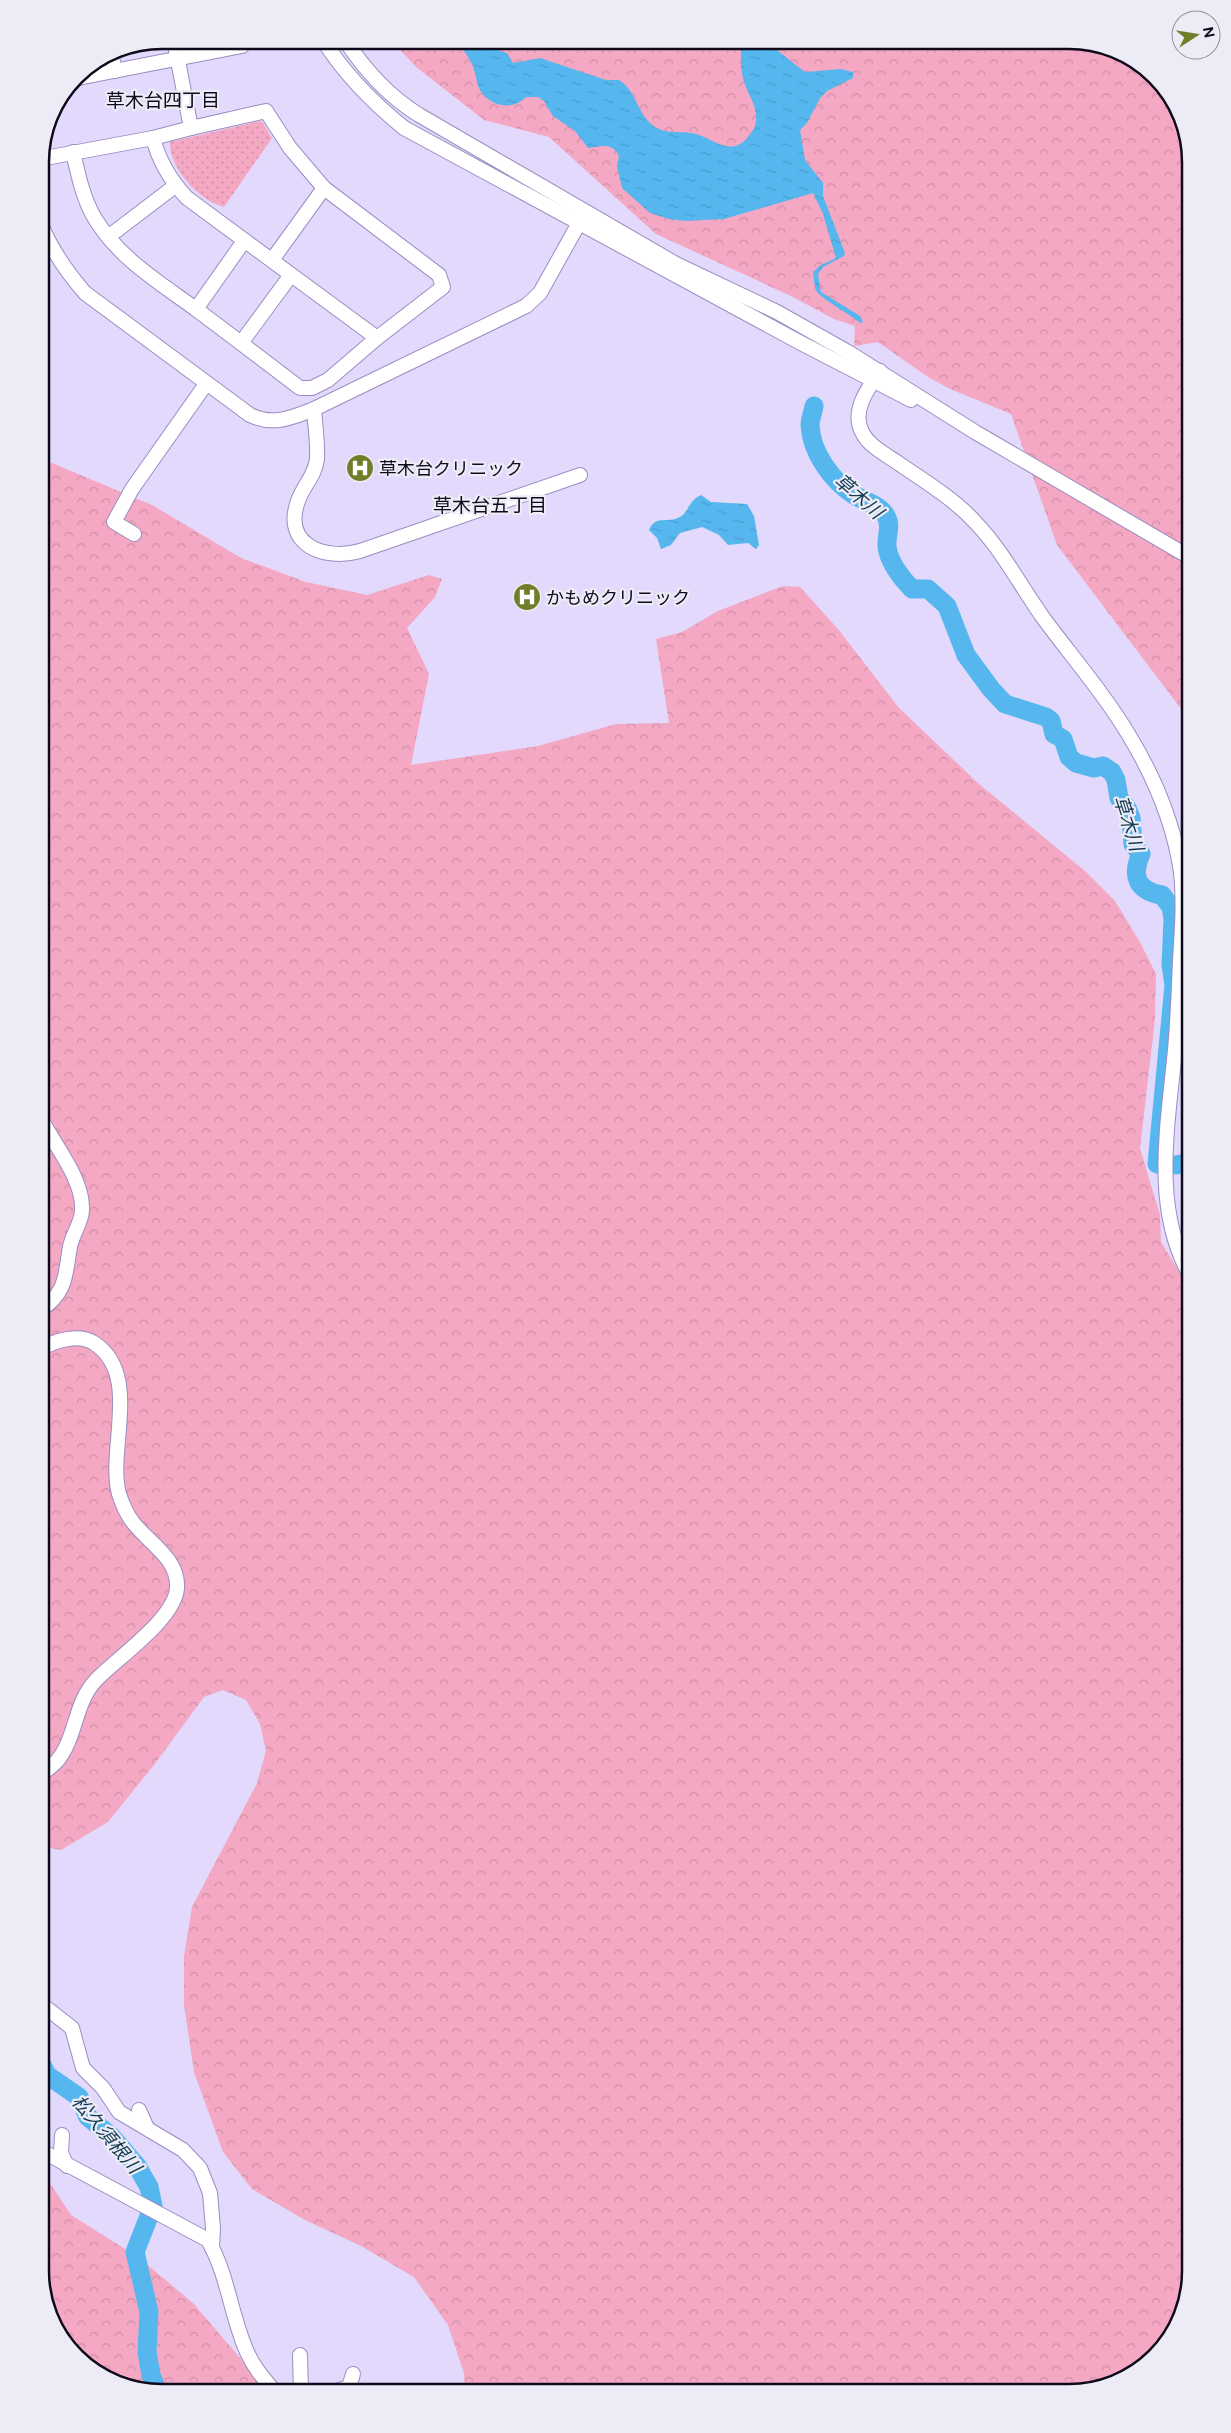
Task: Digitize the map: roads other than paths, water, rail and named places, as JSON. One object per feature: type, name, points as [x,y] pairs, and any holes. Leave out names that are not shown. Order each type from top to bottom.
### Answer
[{"type":"street","points":[[176,49],[191,128]]},
{"type":"street","points":[[88,76],[226,49]]},
{"type":"street","points":[[330,49],[355,84],[375,105],[404,128],[583,216],[877,376],[1182,553]]},
{"type":"street","points":[[352,49],[378,83],[402,104],[583,216]]},
{"type":"street","points":[[113,60],[115,71]]},
{"type":"street","points":[[49,157],[73,152],[154,138],[266,111],[290,148],[324,188],[439,275],[443,287],[376,338],[328,380],[312,388],[300,388],[196,309],[151,278],[120,251],[93,216],[79,181],[73,152]]},
{"type":"street","points":[[154,138],[159,154],[175,186],[187,198],[376,338]]},
{"type":"street","points":[[108,237],[175,186]]},
{"type":"street","points":[[272,260],[324,188]]},
{"type":"street","points":[[49,244],[65,269],[85,293],[206,384],[260,420],[288,420],[526,306],[540,293],[583,216]]},
{"type":"street","points":[[196,309],[244,241]]},
{"type":"street","points":[[241,343],[291,275]]},
{"type":"street","points":[[877,376],[862,401],[858,414],[861,431],[868,442],[920,477],[975,522],[1014,572],[1042,616],[1125,729],[1152,778],[1169,824],[1181,872],[1182,890]]},
{"type":"street","points":[[134,534],[114,522],[132,490],[206,384]]},
{"type":"street","points":[[314,409],[317,459],[310,482],[298,500],[295,520],[301,539],[317,552],[325,554],[348,555],[580,475]]},
{"type":"street","points":[[1182,1007],[1176,1038],[1167,1123],[1166,1178],[1173,1231],[1182,1258]]},
{"type":"street","points":[[49,1132],[72,1172],[82,1210],[72,1237],[67,1275],[62,1286],[49,1304]]},
{"type":"street","points":[[49,1345],[62,1340],[85,1339],[98,1346],[109,1358],[120,1392],[117,1467],[119,1493],[131,1520],[167,1558],[176,1576],[178,1586],[173,1601],[148,1634],[91,1686],[83,1698],[65,1748],[58,1760],[49,1768]]},
{"type":"street","points":[[49,2010],[72,2028],[81,2064],[103,2088],[116,2109],[183,2150],[200,2168],[210,2200],[214,2228],[212,2248]]},
{"type":"street","points":[[139,2110],[147,2128]]},
{"type":"street","points":[[62,2135],[61,2153],[67,2166]]},
{"type":"street","points":[[49,2155],[208,2240],[219,2262],[246,2352],[255,2369],[268,2384]]},
{"type":"street","points":[[300,2355],[301,2384]]},
{"type":"street","points":[[351,2384],[353,2374]]},
{"type":"water","points":[[463,49],[499,49],[507,53],[513,63],[540,58],[606,80],[619,80],[630,91],[644,116],[655,127],[670,132],[696,134],[728,146],[735,146],[741,143],[750,134],[756,123],[754,104],[742,73],[741,49],[778,49],[805,72],[841,69],[853,72],[853,78],[827,91],[820,98],[807,123],[800,130],[805,160],[823,183],[823,196],[845,253],[844,256],[823,267],[818,274],[821,292],[860,316],[863,322],[861,323],[830,303],[819,295],[816,290],[813,272],[821,265],[836,258],[823,214],[813,193],[724,219],[685,221],[669,219],[650,213],[622,188],[617,166],[619,156],[613,149],[606,146],[588,148],[575,131],[553,116],[544,101],[538,97],[526,97],[520,102],[507,105],[493,102],[482,93],[478,86],[469,58]]},
{"type":"water","points":[[701,495],[711,502],[747,504],[754,516],[759,545],[756,549],[748,543],[728,545],[719,535],[702,527],[680,533],[671,545],[661,549],[657,538],[649,530],[652,525],[658,521],[680,517],[694,500]]},
{"type":"waterway","name":"草木川","points":[[814,406],[810,423],[811,435],[824,465],[846,489],[876,506],[886,516],[889,524],[888,552],[896,569],[912,589],[928,589],[947,606],[966,655],[991,689],[1005,704],[1046,717],[1051,721],[1054,734],[1063,739],[1069,757],[1076,763],[1094,768],[1103,766],[1112,772],[1116,780],[1119,798],[1127,808],[1131,818],[1133,844],[1141,854],[1137,869],[1138,881],[1147,890],[1162,895],[1171,907],[1173,919],[1171,965],[1174,985],[1157,1164]]},
{"type":"waterway","name":"草木川","points":[[1176,1165],[1182,1164]]},
{"type":"waterway","name":"松久須根川","points":[[49,2076],[79,2097],[88,2117],[111,2136],[137,2166],[149,2187],[153,2206],[135,2252],[149,2312],[147,2352],[154,2384]]},
{"type":"place","name":"草木台クリニック","points":[[360,468]]},
{"type":"place","name":"かもめクリニック","points":[[527,597]]},
{"type":"district","name":"草木台四丁目","points":[[163,100]]},
{"type":"district","name":"草木台五丁目","points":[[490,505]]}]
